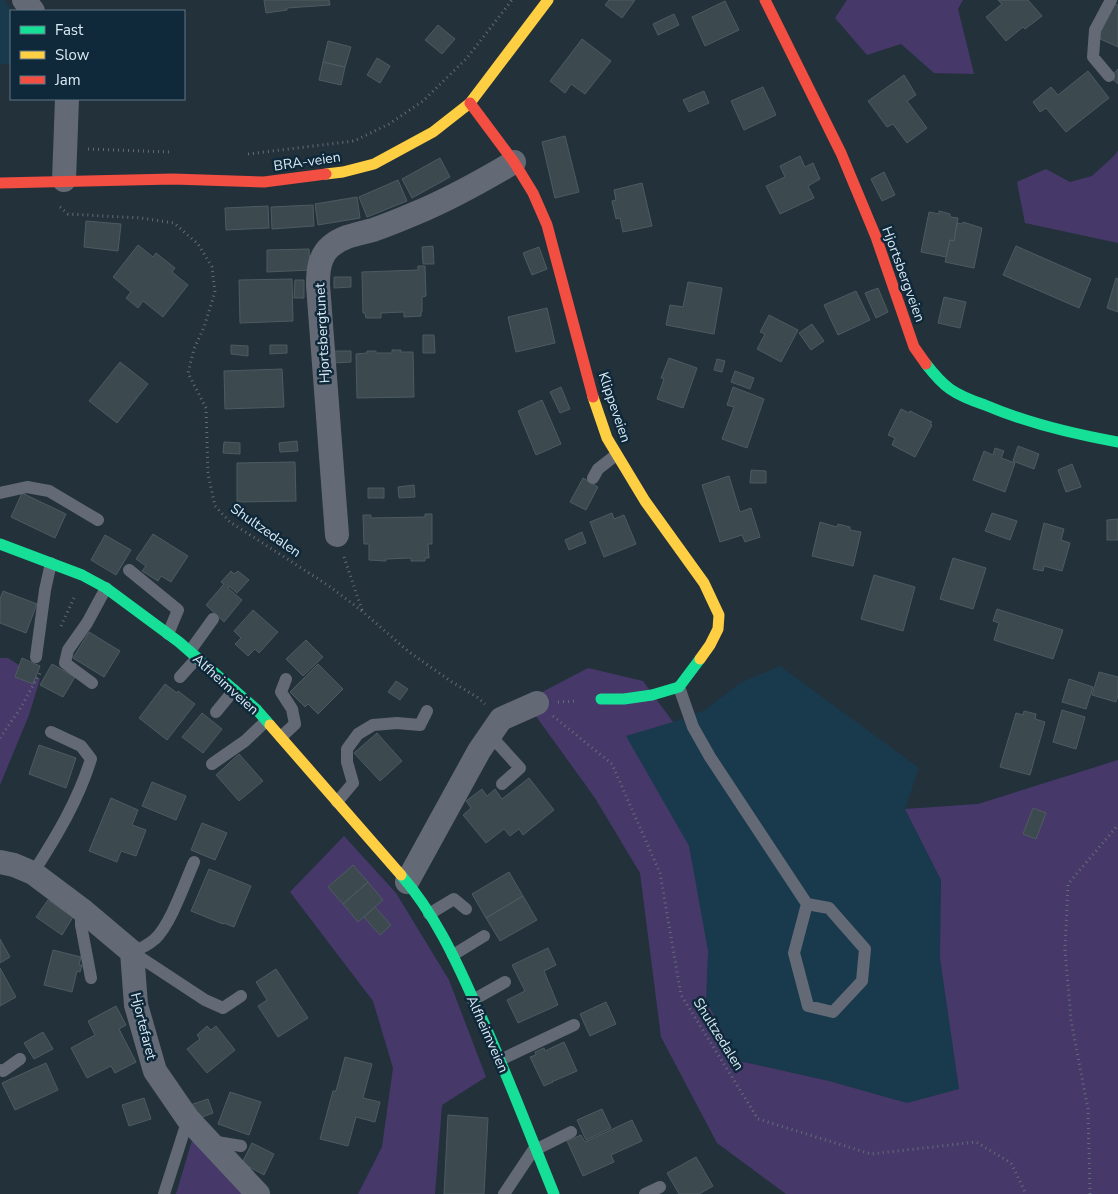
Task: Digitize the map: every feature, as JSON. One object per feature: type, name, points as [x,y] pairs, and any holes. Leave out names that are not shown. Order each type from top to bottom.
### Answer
[{"type":"street","points":[[24,0],[32,10]]},
{"type":"street","name":"BRA-veien","points":[[0,183],[173,179],[264,182],[343,172],[374,164],[403,150],[433,132],[470,104],[548,0]]},
{"type":"street","name":"Hjortsbergveien","points":[[765,0],[841,153],[876,237],[914,347],[934,376],[950,389],[966,398],[1012,416],[1090,437],[1118,442]]},
{"type":"street","points":[[53,181],[68,100]]},
{"type":"street","name":"Klippeveien","points":[[470,104],[514,162],[533,193],[546,224],[594,400],[607,438],[645,501],[704,583],[719,615],[718,628],[710,645],[679,687]]},
{"type":"street","name":"Hjortsbergtunet","points":[[337,535],[318,285],[318,269],[322,257],[330,246],[347,236],[374,230],[415,214],[472,187],[514,162]]},
{"type":"street","name":"Alfheimveien","points":[[0,544],[82,575],[106,588],[193,654],[257,710],[407,882],[430,914],[453,955],[500,1060],[554,1194]]},
{"type":"street","points":[[601,700],[652,695],[679,687]]},
{"type":"street","points":[[407,882],[479,751],[495,727],[537,703]]},
{"type":"street","points":[[0,862],[14,865],[33,873],[81,909],[132,952]]},
{"type":"street","name":"Hjortefaret","points":[[132,952],[136,1006],[155,1071],[188,1119],[258,1194]]},
{"type":"lane","points":[[1109,76],[1093,57],[1095,30],[1111,0]]},
{"type":"lane","points":[[593,478],[598,469],[616,455]]},
{"type":"lane","points":[[0,493],[27,487],[49,491],[98,520]]},
{"type":"lane","points":[[36,657],[45,590],[51,563]]},
{"type":"lane","points":[[129,570],[178,610],[168,634]]},
{"type":"lane","points":[[92,684],[65,663],[68,650],[106,588]]},
{"type":"lane","points":[[180,677],[213,619]]},
{"type":"lane","points":[[281,737],[295,724],[292,709],[281,692],[286,679]]},
{"type":"lane","points":[[679,687],[693,727],[710,757],[807,904],[830,908],[865,949],[862,981],[833,1012],[808,1006],[794,953],[807,904]]},
{"type":"lane","points":[[216,712],[234,690]]},
{"type":"lane","points":[[337,802],[353,783],[347,762],[347,748],[358,734],[373,725],[398,723],[420,725],[427,711]]},
{"type":"lane","points":[[212,764],[245,741],[266,720]]},
{"type":"lane","points":[[495,727],[520,768],[502,784]]},
{"type":"lane","points":[[33,873],[59,832],[84,783],[91,759],[82,746],[50,732]]},
{"type":"lane","points":[[132,952],[143,948],[157,938],[170,917],[194,862]]},
{"type":"lane","points":[[430,914],[454,899],[466,909]]},
{"type":"lane","points":[[81,909],[81,925],[91,978]]},
{"type":"lane","points":[[453,955],[484,936]]},
{"type":"lane","points":[[132,952],[205,1000],[223,1008],[242,996]]},
{"type":"lane","points":[[473,1000],[505,982]]},
{"type":"lane","points":[[500,1060],[574,1025]]},
{"type":"lane","points":[[0,1070],[3,1071],[20,1059]]},
{"type":"lane","points":[[164,1194],[188,1119]]},
{"type":"lane","points":[[504,1194],[536,1148],[572,1132]]},
{"type":"lane","points":[[209,1141],[241,1146]]},
{"type":"lane","points":[[646,1194],[660,1187]]},
{"type":"path","points":[[246,154],[354,141],[389,124],[423,101],[467,58],[512,0]]},
{"type":"path","points":[[80,149],[170,152]]},
{"type":"path","name":"Shultzedalen","points":[[53,181],[54,201],[68,214],[141,218],[174,224],[198,244],[212,268],[215,292],[204,327],[194,349],[188,373],[206,408],[208,474],[215,506],[230,522],[329,586],[362,610],[409,652],[452,682],[477,696],[495,727]]},
{"type":"path","points":[[337,535],[362,610]]},
{"type":"path","points":[[537,703],[601,700]]},
{"type":"path","name":"Shultzedalen","points":[[537,703],[612,764],[660,872],[681,995],[758,1119],[871,1154],[976,1142],[1011,1163],[1026,1194]]},
{"type":"path","points":[[1090,1194],[1088,1109],[1071,1020],[1065,950],[1068,884],[1118,825]]},
{"type":"shaded area","points":[[0,0],[4,0],[11,10],[10,64],[0,64]]},
{"type":"shaded area","points":[[847,0],[963,0],[958,9],[974,74],[934,73],[901,44],[867,55],[835,18]]},
{"type":"shaded area","points":[[1118,150],[1118,243],[1025,223],[1017,182],[1046,169],[1070,182],[1092,176]]},
{"type":"shaded area","points":[[0,658],[8,658],[40,679],[29,715],[0,785]]},
{"type":"shaded area","points":[[780,666],[919,768],[905,809],[941,880],[940,958],[959,1089],[907,1103],[829,1081],[739,1061],[706,1001],[708,951],[625,735],[673,722],[705,710],[740,683]]},
{"type":"shaded area","points":[[588,668],[643,681],[673,722],[626,736],[689,846],[708,951],[706,1001],[739,1061],[829,1081],[907,1103],[959,1089],[940,958],[941,880],[905,809],[978,804],[1118,760],[1118,1194],[786,1194],[717,1143],[661,1037],[640,873],[595,798],[525,701]]},
{"type":"shaded area","points":[[344,836],[396,893],[449,980],[486,1077],[442,1105],[435,1194],[358,1194],[382,1147],[393,1068],[373,1001],[290,892]]},
{"type":"shaded area","points":[[193,1137],[242,1194],[176,1194]]},
{"type":"building","points":[[264,0],[329,0],[330,5],[287,8],[287,10],[266,13]]},
{"type":"building","points":[[609,0],[635,0],[622,18],[605,5]]},
{"type":"building","points":[[998,0],[1028,0],[1042,16],[1025,29],[1023,27],[1006,41],[986,17],[1002,4]]},
{"type":"building","points":[[725,1],[739,30],[705,46],[692,17]]},
{"type":"building","points":[[1114,3],[1118,5],[1118,47],[1098,38]]},
{"type":"building","points":[[674,14],[679,25],[658,35],[653,24]]},
{"type":"building","points":[[438,25],[455,39],[442,54],[425,40]]},
{"type":"building","points":[[582,39],[611,61],[585,94],[571,84],[565,93],[550,81]]},
{"type":"building","points":[[328,41],[351,47],[345,67],[323,62]]},
{"type":"building","points":[[377,58],[390,66],[380,83],[367,75]]},
{"type":"building","points":[[323,62],[345,67],[341,85],[319,80]]},
{"type":"building","points":[[1118,69],[1118,84],[1110,77]]},
{"type":"building","points":[[1088,71],[1109,98],[1066,132],[1046,108],[1040,112],[1033,102],[1051,87],[1058,95]]},
{"type":"building","points":[[904,75],[916,95],[907,101],[927,128],[907,143],[893,124],[887,127],[868,101]]},
{"type":"building","points":[[763,87],[776,115],[744,130],[731,101]]},
{"type":"building","points":[[704,91],[709,103],[689,112],[683,100]]},
{"type":"building","points":[[565,136],[579,192],[555,198],[542,142]]},
{"type":"building","points":[[800,156],[805,167],[813,163],[820,179],[808,186],[814,198],[780,214],[766,186],[785,177],[780,166]]},
{"type":"building","points":[[440,158],[450,177],[412,198],[402,179]]},
{"type":"building","points":[[884,172],[895,195],[882,201],[871,179]]},
{"type":"building","points":[[398,180],[407,201],[367,217],[359,197]]},
{"type":"building","points":[[642,183],[652,226],[623,232],[620,218],[616,219],[612,201],[616,200],[614,190]]},
{"type":"building","points":[[357,197],[360,218],[318,225],[315,204]]},
{"type":"building","points":[[313,205],[314,226],[272,229],[271,207]]},
{"type":"building","points":[[268,206],[269,228],[226,230],[225,208]]},
{"type":"building","points":[[939,211],[950,214],[950,217],[958,218],[954,241],[950,240],[946,257],[921,252],[929,212],[939,214]]},
{"type":"building","points":[[86,221],[121,224],[118,251],[84,247]]},
{"type":"building","points":[[963,222],[982,228],[974,268],[945,262],[950,240],[954,241],[957,223],[962,224]]},
{"type":"building","points":[[138,245],[153,257],[156,253],[175,268],[172,272],[188,285],[163,317],[143,301],[138,308],[126,298],[131,292],[113,277]]},
{"type":"building","points":[[433,246],[434,264],[423,264],[422,247]]},
{"type":"building","points":[[1016,246],[1091,279],[1079,308],[1003,275]]},
{"type":"building","points":[[539,247],[547,269],[532,275],[523,253]]},
{"type":"building","points":[[309,249],[310,270],[267,272],[267,250]]},
{"type":"building","points":[[418,266],[425,266],[426,296],[422,297],[421,316],[404,317],[404,312],[381,313],[381,318],[366,318],[365,313],[363,313],[362,272],[418,270]]},
{"type":"building","points":[[334,277],[351,277],[351,287],[334,288]]},
{"type":"building","points":[[1116,278],[1118,279],[1118,312],[1107,308]]},
{"type":"building","points":[[292,279],[293,321],[240,323],[239,280]]},
{"type":"building","points":[[295,280],[304,280],[304,298],[294,298]]},
{"type":"building","points":[[688,282],[722,288],[714,334],[666,325],[670,305],[683,307]]},
{"type":"building","points":[[878,288],[888,312],[876,318],[865,293]]},
{"type":"building","points":[[856,291],[870,320],[838,335],[824,305]]},
{"type":"building","points":[[944,297],[966,302],[960,328],[938,323]]},
{"type":"building","points":[[547,308],[555,343],[516,352],[508,317]]},
{"type":"building","points":[[769,315],[798,330],[781,362],[757,349],[765,334],[760,332]]},
{"type":"building","points":[[812,324],[824,341],[811,350],[799,333]]},
{"type":"building","points":[[423,335],[434,335],[435,353],[423,353]]},
{"type":"building","points":[[231,345],[248,346],[248,356],[231,354]]},
{"type":"building","points":[[270,345],[287,345],[287,353],[270,354]]},
{"type":"building","points":[[392,350],[413,352],[414,397],[357,398],[356,354],[367,353],[367,351],[392,353]]},
{"type":"building","points":[[333,351],[351,351],[351,362],[333,363]]},
{"type":"building","points":[[669,358],[697,368],[683,408],[657,399],[664,379],[661,378]]},
{"type":"building","points":[[717,359],[725,361],[722,372],[714,370]]},
{"type":"building","points":[[120,362],[148,384],[117,423],[89,401]]},
{"type":"building","points":[[282,369],[284,407],[225,409],[224,371]]},
{"type":"building","points":[[735,371],[754,378],[750,389],[731,382]]},
{"type":"building","points":[[561,387],[570,409],[560,413],[550,392]]},
{"type":"building","points":[[733,387],[764,399],[747,448],[722,439],[734,407],[727,405]]},
{"type":"building","points":[[542,400],[561,444],[536,455],[518,411]]},
{"type":"building","points":[[901,409],[909,413],[910,411],[932,422],[915,457],[892,445],[895,438],[888,435]]},
{"type":"building","points":[[297,441],[298,451],[280,452],[279,443]]},
{"type":"building","points":[[224,442],[240,443],[240,454],[223,453]]},
{"type":"building","points":[[1018,446],[1039,454],[1034,469],[1013,461]]},
{"type":"building","points":[[995,448],[1004,451],[1001,458],[1015,463],[1005,492],[973,480],[984,451],[993,455]]},
{"type":"building","points":[[295,462],[296,501],[237,502],[237,463]]},
{"type":"building","points":[[1072,464],[1081,487],[1066,492],[1058,470]]},
{"type":"building","points":[[751,470],[766,471],[766,483],[750,483]]},
{"type":"building","points":[[729,476],[740,512],[751,508],[760,537],[745,542],[742,535],[720,542],[702,485]]},
{"type":"building","points":[[583,478],[598,487],[586,510],[570,502]]},
{"type":"building","points":[[414,485],[415,497],[399,498],[398,487]]},
{"type":"building","points":[[368,488],[384,488],[384,498],[368,498]]},
{"type":"building","points":[[22,493],[66,514],[55,538],[11,517]]},
{"type":"building","points":[[612,513],[614,519],[624,515],[636,544],[604,557],[590,522]]},
{"type":"building","points":[[992,513],[1017,521],[1010,540],[985,531]]},
{"type":"building","points":[[425,514],[432,514],[432,544],[428,544],[429,558],[425,558],[425,561],[411,561],[411,558],[386,559],[386,561],[369,560],[369,544],[364,544],[363,515],[371,515],[371,518],[425,517]]},
{"type":"building","points":[[1118,519],[1118,540],[1107,540],[1107,520]]},
{"type":"building","points":[[820,522],[837,527],[838,524],[850,527],[850,530],[861,532],[853,566],[812,556]]},
{"type":"building","points":[[1044,523],[1064,529],[1061,540],[1070,543],[1062,571],[1044,566],[1043,571],[1033,569]]},
{"type":"building","points":[[582,532],[586,543],[569,550],[565,540]]},
{"type":"building","points":[[153,534],[188,556],[171,582],[161,576],[158,581],[142,571],[146,566],[136,559]]},
{"type":"building","points":[[105,535],[131,550],[116,575],[91,560]]},
{"type":"building","points":[[953,558],[986,568],[973,609],[940,599]]},
{"type":"building","points":[[231,571],[234,574],[238,571],[249,580],[237,593],[229,586],[228,588],[242,600],[224,622],[206,605],[224,584],[221,582]]},
{"type":"building","points":[[874,575],[915,587],[903,631],[861,619]]},
{"type":"building","points":[[3,591],[37,604],[26,633],[0,623],[0,599]]},
{"type":"building","points":[[997,609],[1063,630],[1053,659],[994,640],[999,623],[993,621]]},
{"type":"building","points":[[253,610],[278,632],[259,653],[255,649],[248,656],[235,644],[241,638],[234,631]]},
{"type":"building","points":[[89,632],[120,651],[104,677],[73,658]]},
{"type":"building","points":[[306,640],[323,657],[303,676],[286,659]]},
{"type":"building","points":[[22,658],[40,666],[33,684],[15,677]]},
{"type":"building","points":[[52,664],[75,677],[63,697],[40,685]]},
{"type":"building","points":[[318,664],[343,689],[318,714],[308,704],[305,707],[290,692]]},
{"type":"building","points":[[1099,672],[1118,677],[1116,702],[1092,695]]},
{"type":"building","points":[[1069,679],[1093,687],[1086,709],[1062,702]]},
{"type":"building","points":[[396,681],[408,689],[400,700],[388,692]]},
{"type":"building","points":[[165,684],[195,704],[167,740],[139,718]]},
{"type":"building","points":[[1062,710],[1085,717],[1076,749],[1053,742]]},
{"type":"building","points":[[1024,711],[1036,714],[1035,719],[1045,722],[1030,775],[1000,767],[1016,713],[1023,715]]},
{"type":"building","points":[[202,713],[222,729],[203,753],[182,737]]},
{"type":"building","points":[[377,733],[402,761],[380,781],[354,753]]},
{"type":"building","points":[[39,745],[76,758],[66,788],[29,774]]},
{"type":"building","points":[[239,754],[263,781],[239,801],[216,775]]},
{"type":"building","points":[[529,778],[554,810],[523,835],[519,829],[510,836],[504,829],[486,843],[463,815],[471,808],[466,801],[482,789],[487,796],[495,789],[502,799]]},
{"type":"building","points":[[152,782],[186,796],[176,820],[142,806]]},
{"type":"building","points":[[111,798],[138,810],[132,825],[146,830],[136,856],[121,851],[117,862],[89,851]]},
{"type":"building","points":[[1033,808],[1046,813],[1036,839],[1023,834]]},
{"type":"building","points":[[202,823],[227,833],[215,860],[191,850]]},
{"type":"building","points":[[353,865],[368,882],[343,904],[328,887]]},
{"type":"building","points":[[209,869],[251,886],[234,927],[191,911]]},
{"type":"building","points":[[509,872],[523,896],[486,918],[472,894]]},
{"type":"building","points":[[368,882],[383,900],[358,922],[343,904]]},
{"type":"building","points":[[523,896],[537,920],[500,941],[486,918]]},
{"type":"building","points":[[48,900],[73,917],[62,935],[36,917]]},
{"type":"building","points":[[375,907],[391,925],[380,935],[364,917]]},
{"type":"building","points":[[0,939],[10,957],[0,963]]},
{"type":"building","points":[[548,948],[556,965],[544,971],[558,1005],[518,1023],[507,1000],[525,991],[512,965]]},
{"type":"building","points":[[53,950],[81,957],[79,965],[82,965],[80,972],[77,971],[72,992],[44,985]]},
{"type":"building","points":[[0,968],[16,997],[0,1006]]},
{"type":"building","points":[[276,969],[308,1018],[278,1037],[258,1006],[267,1000],[256,982]]},
{"type":"building","points":[[606,1002],[616,1024],[590,1036],[580,1014]]},
{"type":"building","points":[[116,1006],[126,1025],[119,1029],[136,1062],[115,1073],[111,1066],[87,1078],[71,1048],[95,1035],[88,1021]]},
{"type":"building","points":[[207,1026],[211,1030],[216,1026],[235,1050],[207,1073],[187,1049],[200,1039],[197,1035]]},
{"type":"building","points":[[43,1032],[53,1049],[34,1059],[24,1043]]},
{"type":"building","points":[[564,1042],[577,1071],[544,1086],[530,1057],[536,1055],[535,1052],[544,1048],[545,1051]]},
{"type":"building","points":[[345,1057],[372,1064],[363,1098],[380,1102],[375,1122],[356,1117],[348,1146],[320,1139],[333,1091],[336,1091]]},
{"type":"building","points":[[46,1063],[58,1090],[15,1110],[2,1083]]},
{"type":"building","points":[[230,1092],[261,1102],[249,1135],[218,1124]]},
{"type":"building","points":[[144,1098],[151,1119],[129,1126],[122,1105]]},
{"type":"building","points":[[208,1099],[213,1113],[195,1120],[190,1105]]},
{"type":"building","points":[[602,1109],[611,1128],[586,1140],[577,1120]]},
{"type":"building","points":[[448,1115],[488,1118],[484,1194],[444,1194]]},
{"type":"building","points":[[632,1120],[642,1141],[611,1155],[614,1162],[583,1176],[567,1141],[581,1135],[585,1142]]},
{"type":"building","points":[[252,1143],[274,1154],[264,1175],[242,1163]]},
{"type":"building","points":[[696,1157],[713,1186],[699,1194],[679,1194],[667,1173]]},
{"type":"traffic: fast","points":[[926,364],[946,386],[971,400],[1034,423],[1118,442]]},
{"type":"traffic: fast","points":[[0,544],[82,575],[106,588],[179,642],[257,710],[270,725]]},
{"type":"traffic: fast","points":[[601,699],[624,699],[652,695],[679,687],[700,659]]},
{"type":"traffic: fast","points":[[401,875],[434,920],[460,969],[496,1050],[554,1194]]},
{"type":"traffic: slow","points":[[326,174],[343,172],[374,164],[433,132],[470,103],[548,0]]},
{"type":"traffic: slow","points":[[593,397],[607,438],[645,501],[704,583],[719,615],[718,629],[700,659]]},
{"type":"traffic: slow","points":[[270,725],[401,875]]},
{"type":"traffic: jam","points":[[765,0],[841,153],[876,237],[914,347],[926,364]]},
{"type":"traffic: jam","points":[[470,103],[514,162],[533,193],[547,225],[593,397]]},
{"type":"traffic: jam","points":[[0,183],[173,179],[264,182],[326,174]]}]
